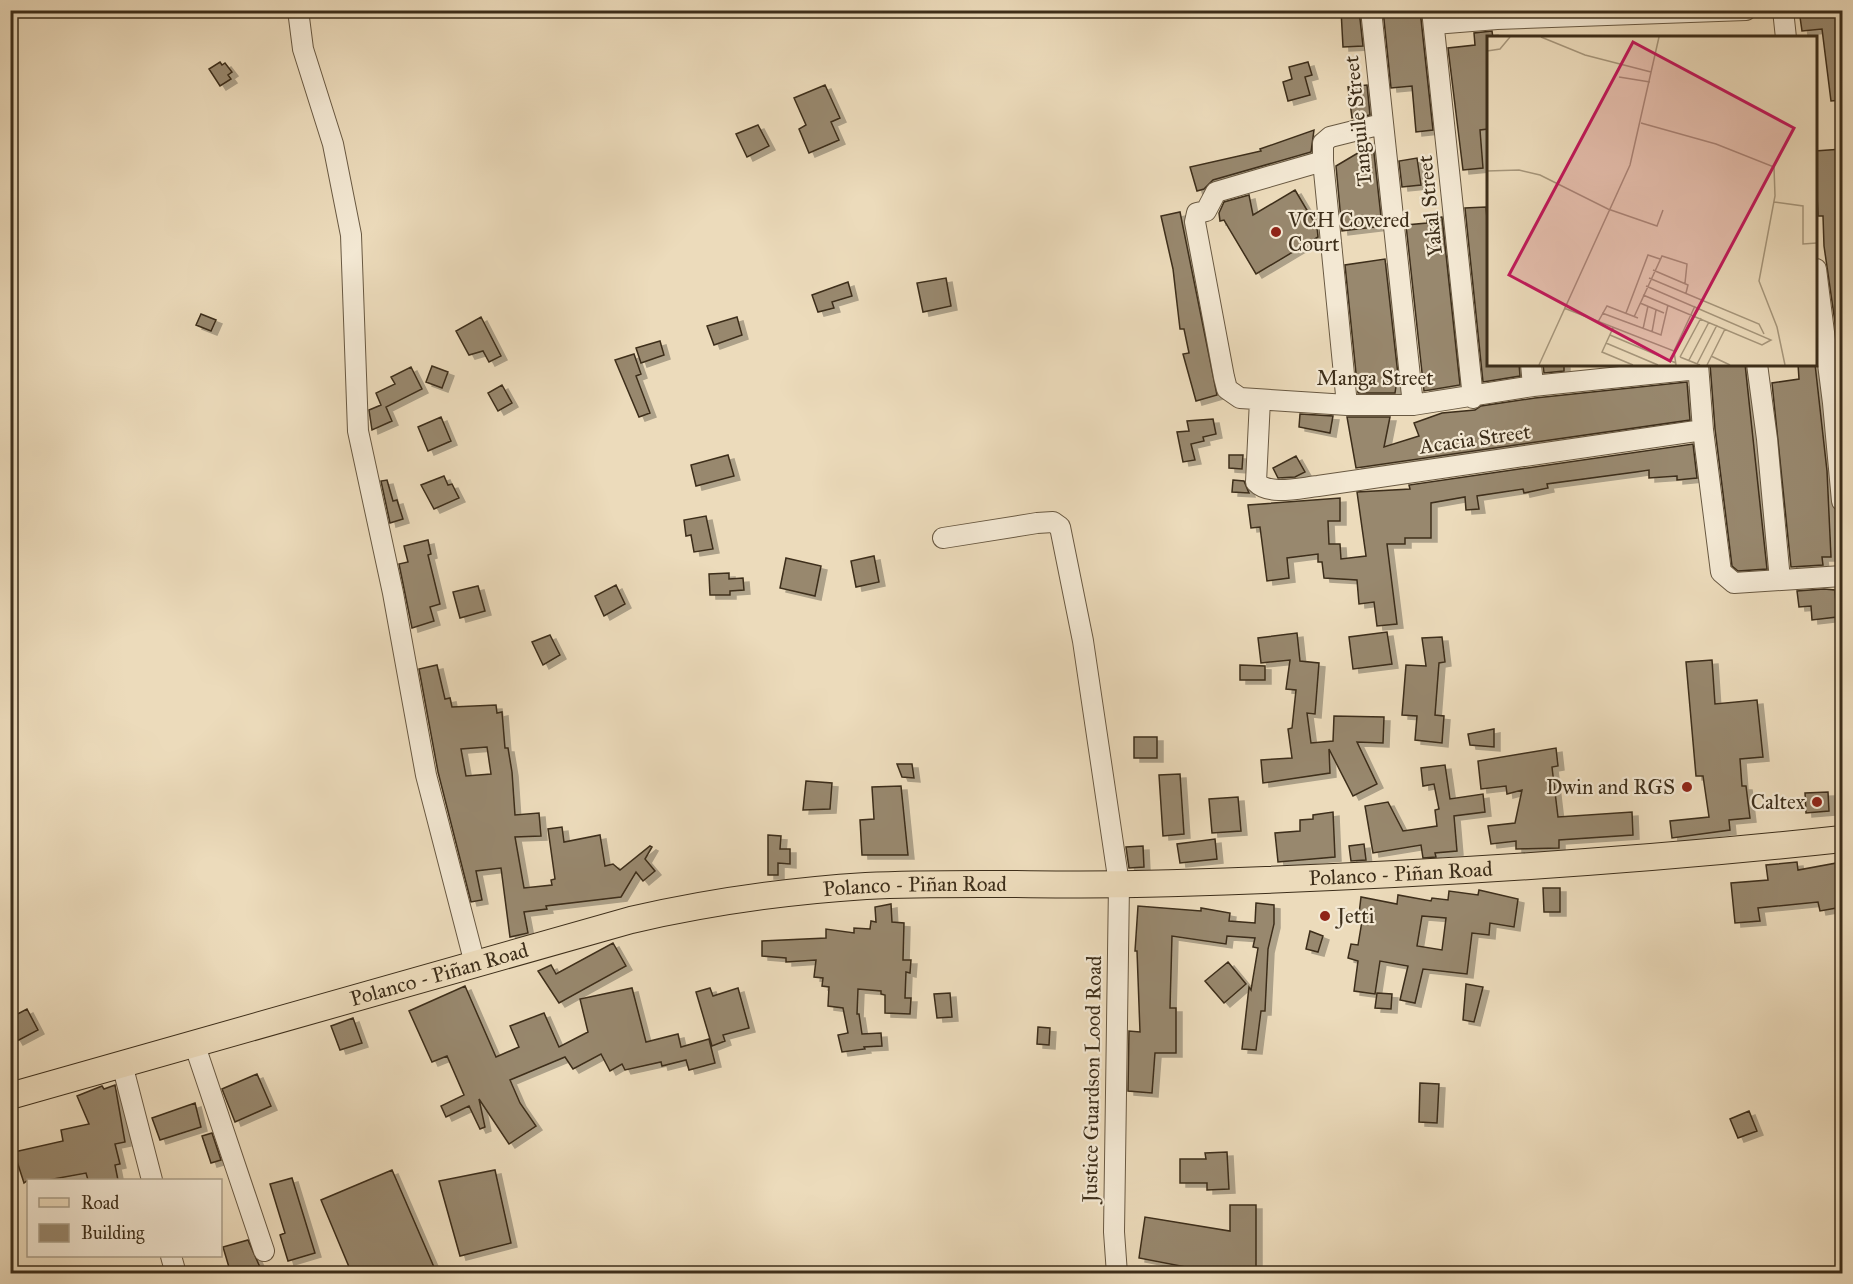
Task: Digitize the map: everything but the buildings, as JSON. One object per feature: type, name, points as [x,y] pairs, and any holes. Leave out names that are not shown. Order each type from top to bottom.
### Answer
[{"type":"main road","name":"Polanco - Piñan Road","points":[[10,1096],[642,917],[775,894],[868,886],[1119,884],[1368,875],[1621,862],[1842,839]]},
{"type":"street","points":[[298,10],[303,49],[333,144],[351,235],[358,431],[393,593],[426,775],[475,964]]},
{"type":"street","name":"Tanguile Street","points":[[1371,10],[1413,405]]},
{"type":"street","points":[[1433,17],[1498,22],[1746,10]]},
{"type":"street","points":[[1783,10],[1786,36]]},
{"type":"street","name":"Yakal Street","points":[[1433,17],[1473,398]]},
{"type":"street","points":[[1347,405],[1323,152],[1330,137],[1382,124]]},
{"type":"street","name":"Manga Street","points":[[1323,152],[1216,192],[1206,211],[1197,213],[1195,222],[1224,377],[1231,392],[1240,398],[1347,405],[1413,405],[1473,398],[1595,372],[1698,367]]},
{"type":"street","points":[[1817,284],[1841,465],[1842,501]]},
{"type":"street","points":[[1532,366],[1533,386]]},
{"type":"street","points":[[1757,366],[1767,440],[1780,580]]},
{"type":"street","points":[[1698,367],[1703,430],[1721,572],[1734,583],[1842,576]]},
{"type":"street","name":"Acacia Street","points":[[1260,400],[1256,482],[1261,487],[1270,490],[1318,486],[1703,430]]},
{"type":"street","name":"Justice Guardson Lood Road","points":[[944,538],[1037,523],[1053,522],[1060,526],[1083,641],[1119,884],[1114,1232],[1117,1274]]},
{"type":"street","points":[[194,1043],[264,1251]]},
{"type":"street","points":[[122,1064],[152,1179]]},
{"type":"street","points":[[171,1257],[176,1274]]},
{"type":"place","name":"VCH Covered Court","points":[[1276,232]]},
{"type":"place","name":"Dwin and RGS","points":[[1687,787]]},
{"type":"place","name":"Caltex","points":[[1817,802]]},
{"type":"place","name":"Jetti","points":[[1325,916]]}]
